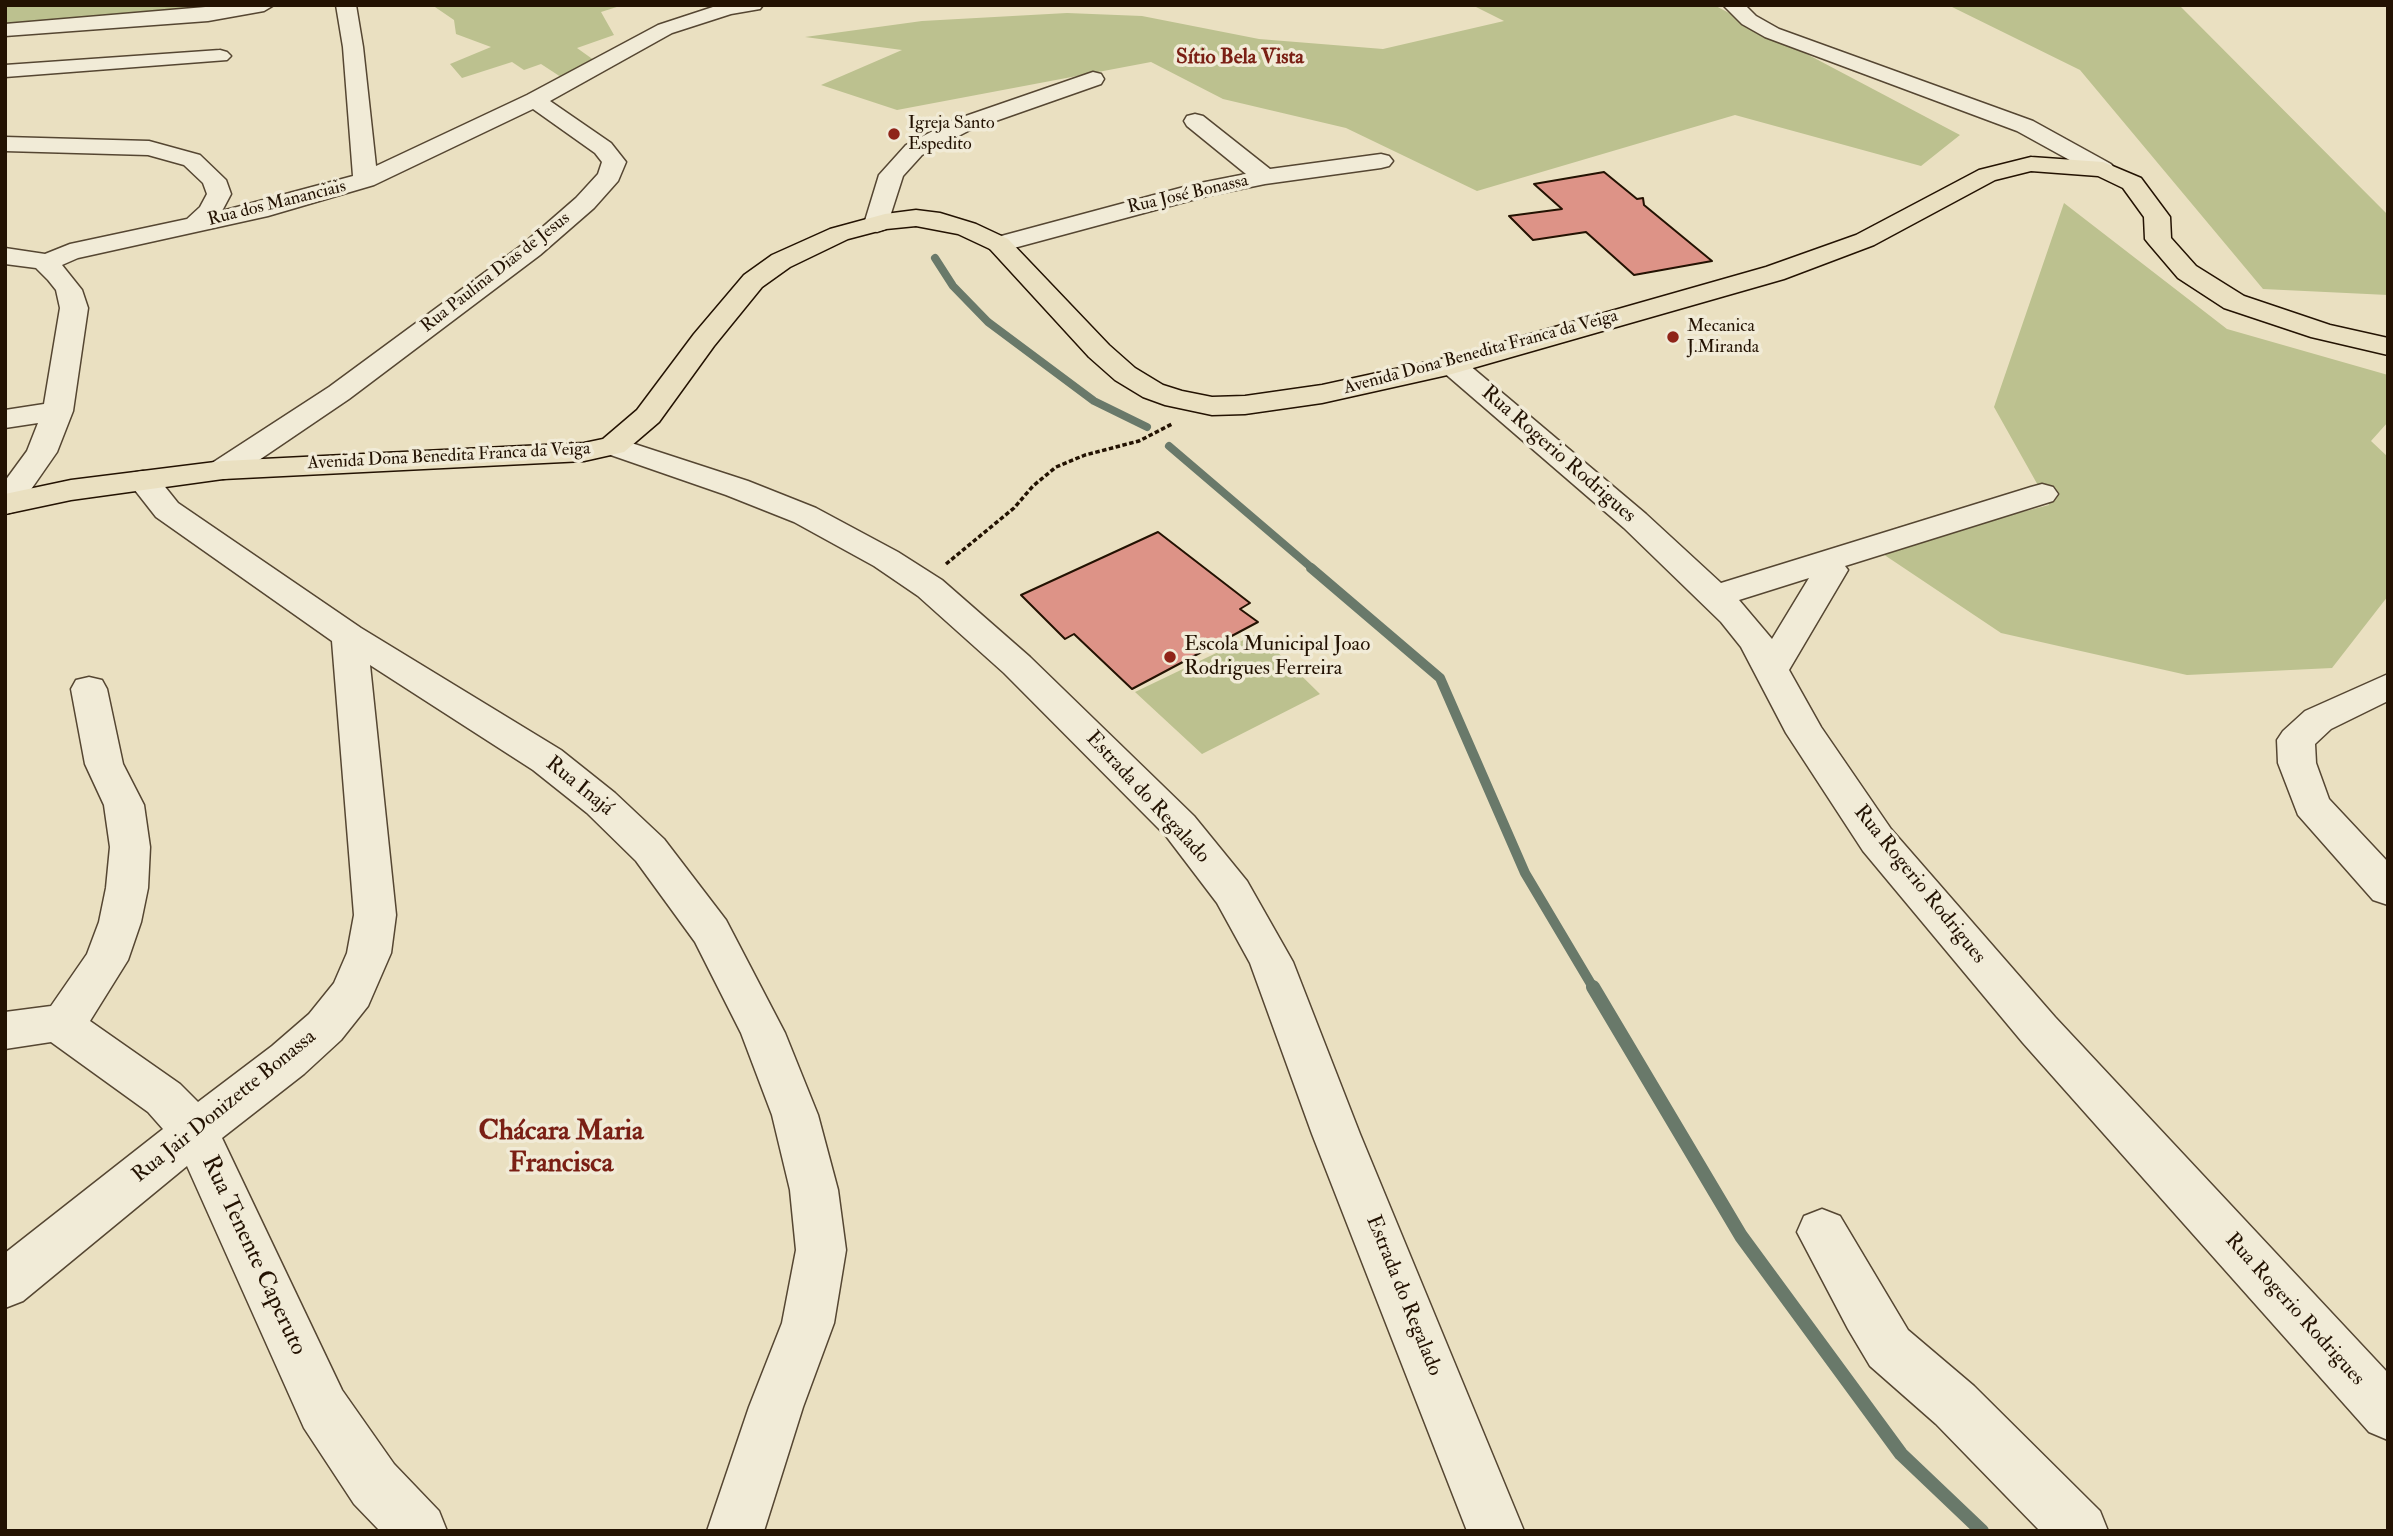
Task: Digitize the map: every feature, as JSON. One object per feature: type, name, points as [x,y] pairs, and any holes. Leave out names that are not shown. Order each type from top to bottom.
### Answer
[{"type":"main road","name":"Avenida Dona Benedita Franca da Veiga","points":[[6,504],[71,490],[223,470],[584,452],[613,446],[648,416],[704,340],[753,281],[781,261],[839,234],[916,218],[940,220],[968,229],[999,244],[1099,351],[1125,374],[1153,391],[1202,404],[1245,405],[1322,394],[1452,365],[1775,273],[1865,240],[1987,175],[2006,168],[2031,164],[2054,163],[2103,169],[2132,183],[2157,217],[2158,239],[2187,272],[2208,288],[2234,302],[2271,316],[2388,347]]},
{"type":"street","points":[[5,30],[208,15],[264,5]]},
{"type":"street","points":[[346,5],[353,47],[365,180]]},
{"type":"street","points":[[535,100],[664,29],[728,9],[752,5]]},
{"type":"street","points":[[1733,5],[1749,20],[1772,33],[2025,126],[2103,169]]},
{"type":"street","points":[[5,71],[220,56]]},
{"type":"street","points":[[877,224],[891,175],[915,150],[962,125],[1093,79]]},
{"type":"street","name":"Rua dos Mananciais","points":[[48,262],[70,252],[259,211],[365,180],[535,100]]},
{"type":"street","name":"Rua Paulina Dias de Jesus","points":[[223,470],[339,393],[531,250],[585,203],[609,176],[614,162],[603,148],[535,100]]},
{"type":"street","points":[[1195,121],[1265,177]]},
{"type":"street","points":[[5,144],[149,148],[192,159],[214,180],[219,194],[210,211],[196,224]]},
{"type":"street","name":"Rua José Bonassa","points":[[999,244],[1191,192],[1265,177],[1381,161]]},
{"type":"street","points":[[5,256],[48,262],[49,268],[58,274],[69,290],[74,309],[58,411],[41,452],[6,504]]},
{"type":"street","name":"Rua Rogerio Rodrigues","points":[[1452,365],[1635,521],[1716,596],[1756,642],[1805,733],[1877,840],[2039,1030],[2388,1413]]},
{"type":"street","points":[[5,419],[58,411]]},
{"type":"street","name":"Estrada do Regalado","points":[[613,446],[737,488],[805,515],[886,559],[923,584],[1017,665],[1180,826],[1232,892],[1271,962],[1336,1134],[1496,1531]]},
{"type":"street","name":"Rua Inajá","points":[[143,480],[167,510],[349,635],[547,760],[601,803],[650,850],[711,932],[763,1033],[795,1115],[814,1190],[821,1250],[808,1323],[776,1407],[736,1531]]},
{"type":"street","points":[[1716,596],[2042,494]]},
{"type":"street","points":[[1771,671],[1830,570]]},
{"type":"street","name":"Rua Jair Donizette Bonassa","points":[[5,1284],[195,1130],[288,1060],[326,1027],[352,993],[369,953],[374,915],[349,635]]},
{"type":"street","points":[[2388,686],[2318,720],[2297,740],[2297,763],[2312,806],[2388,889]]},
{"type":"street","points":[[5,1031],[46,1023],[62,1026],[106,960],[120,922],[127,888],[130,847],[124,805],[104,764],[89,689]]},
{"type":"street","name":"Rua Tenente Caperuto","points":[[62,1026],[164,1098],[195,1130],[323,1409],[374,1484],[419,1531]]},
{"type":"street","points":[[1822,1232],[1889,1348],[1955,1405],[2080,1531]]},
{"type":"path","points":[[923,584],[1014,508],[1033,486],[1056,467],[1085,455],[1139,441],[1202,404]]},
{"type":"green space","points":[[5,5],[227,5],[5,24]]},
{"type":"green space","points":[[432,5],[623,5],[601,12],[614,35],[577,48],[598,63],[564,79],[541,64],[524,70],[512,62],[462,78],[450,64],[491,47],[456,34],[454,20]]},
{"type":"green space","points":[[1472,5],[1714,5],[1960,135],[1921,166],[1735,115],[1477,191],[1346,128],[1223,99],[1151,62],[897,110],[821,85],[902,50],[805,37],[922,21],[1067,13],[1142,16],[1259,39],[1383,49],[1504,21]]},
{"type":"green space","points":[[1948,5],[2179,5],[2388,215],[2388,295],[2263,289],[2080,70]]},
{"type":"green space","points":[[2064,203],[2227,329],[2388,375],[2388,422],[2371,441],[2388,457],[2388,596],[2332,668],[2187,675],[2001,633],[1877,550],[2049,505],[1994,407]]},
{"type":"green space","points":[[1258,633],[1320,694],[1202,754],[1135,692]]},
{"type":"building","points":[[1604,172],[1637,199],[1643,198],[1644,205],[1712,261],[1634,275],[1586,232],[1533,240],[1509,216],[1562,209],[1534,184]]},
{"type":"building","points":[[1158,532],[1250,603],[1240,609],[1258,622],[1132,689],[1074,634],[1065,639],[1021,595]]},
{"type":"waterway","points":[[935,258],[953,286],[988,322],[1094,401],[1147,427]]},
{"type":"waterway","points":[[1169,446],[1313,569]]},
{"type":"waterway","points":[[1311,568],[1440,678],[1525,873],[1594,989]]},
{"type":"waterway","points":[[1593,987],[1741,1236],[1901,1454],[1982,1531]]},
{"type":"place","name":"Igreja Santo Espedito","points":[[894,134]]},
{"type":"place","name":"Mecanica J.Miranda","points":[[1673,337]]},
{"type":"place","name":"Escola Municipal Joao Rodrigues Ferreira","points":[[1170,657]]},
{"type":"district","name":"Sítio Bela Vista","points":[[1240,58]]},
{"type":"district","name":"Chácara Maria Francisca","points":[[561,1149]]}]
